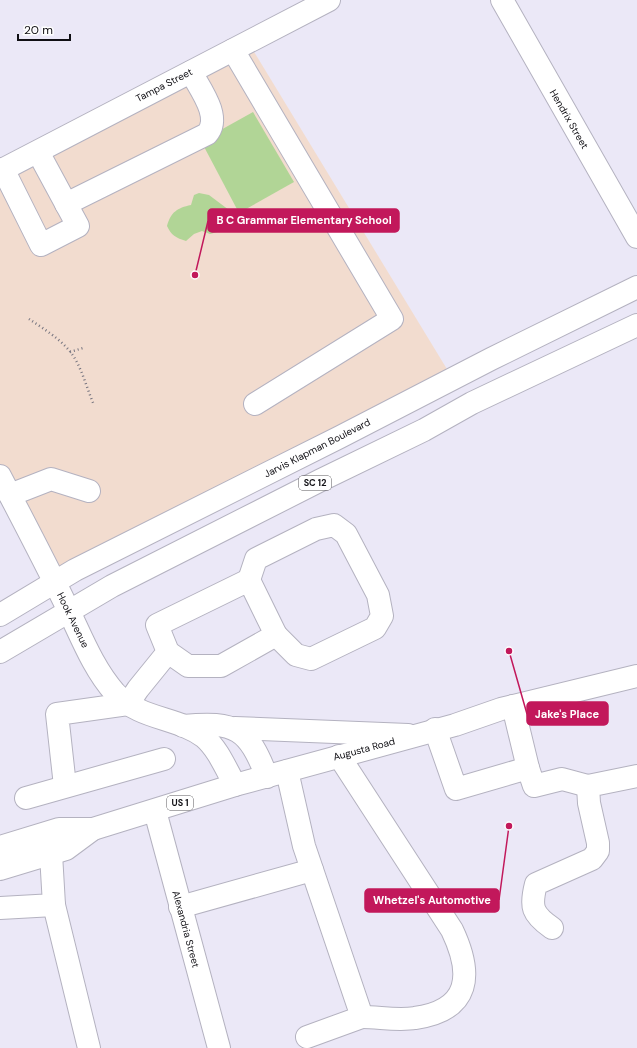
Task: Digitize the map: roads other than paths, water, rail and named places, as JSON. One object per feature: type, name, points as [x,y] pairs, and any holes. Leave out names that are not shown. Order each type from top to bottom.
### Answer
[{"type":"main road","name":"Tampa Street","points":[[2,170],[329,0]]},
{"type":"main road","name":"Hendrix Street","points":[[502,0],[637,237]]},
{"type":"main road","points":[[233,50],[392,318],[255,404]]},
{"type":"main road","points":[[66,204],[207,134],[212,128],[213,120],[209,107],[191,72]]},
{"type":"main road","points":[[2,170],[42,245],[78,226],[38,152]]},
{"type":"main road","name":"Jarvis Klapman Boulevard","points":[[0,615],[89,563],[347,434],[491,359],[637,287]]},
{"type":"main road","name":"SC 12","points":[[0,652],[69,610],[321,480],[424,430],[472,403],[637,326]]},
{"type":"main road","name":"Hook Avenue","points":[[0,476],[55,582],[89,653],[106,681],[128,704],[142,713],[184,726],[203,737],[212,745],[235,785]]},
{"type":"main road","points":[[10,495],[51,479],[89,491]]},
{"type":"main road","points":[[334,525],[346,534],[378,595],[382,616],[375,628],[311,659],[296,656],[276,634],[249,580],[256,559],[316,529],[334,525]]},
{"type":"main road","points":[[249,580],[157,625],[168,652],[188,666],[221,666],[276,634]]},
{"type":"main road","points":[[65,786],[58,714],[128,704],[138,689],[168,652]]},
{"type":"main road","name":"Augusta Road","points":[[0,847],[59,830],[93,830],[235,785],[455,725],[513,706],[637,676]]},
{"type":"main road","points":[[513,706],[528,768],[534,786],[562,778],[588,786],[637,776]]},
{"type":"main road","name":"Hook Avenue","points":[[184,726],[204,724],[235,728],[294,732],[425,732]]},
{"type":"main road","points":[[235,728],[253,744],[277,774],[304,846],[362,1017]]},
{"type":"main road","points":[[425,732],[456,789],[528,768]]},
{"type":"main road","points":[[307,1037],[362,1017],[414,1018],[438,1012],[453,1004],[463,989],[465,973],[460,947],[452,930],[339,756]]},
{"type":"main road","points":[[26,798],[164,759]]},
{"type":"main road","points":[[552,928],[537,917],[532,901],[536,884],[592,859],[598,851],[598,843],[588,803],[588,786]]},
{"type":"main road","name":"Alexandria Street","points":[[155,811],[219,1048]]},
{"type":"main road","name":"Augusta Road","points":[[0,869],[66,849],[93,830]]},
{"type":"main road","points":[[51,854],[54,904],[88,1048]]},
{"type":"main road","points":[[180,907],[312,870]]},
{"type":"main road","points":[[0,908],[54,904]]},
{"type":"place","name":"B C Grammar Elementary School","points":[[195,275]]},
{"type":"place","name":"Jake's Place","points":[[509,651]]},
{"type":"place","name":"Whetzel's Automotive","points":[[509,826]]}]
